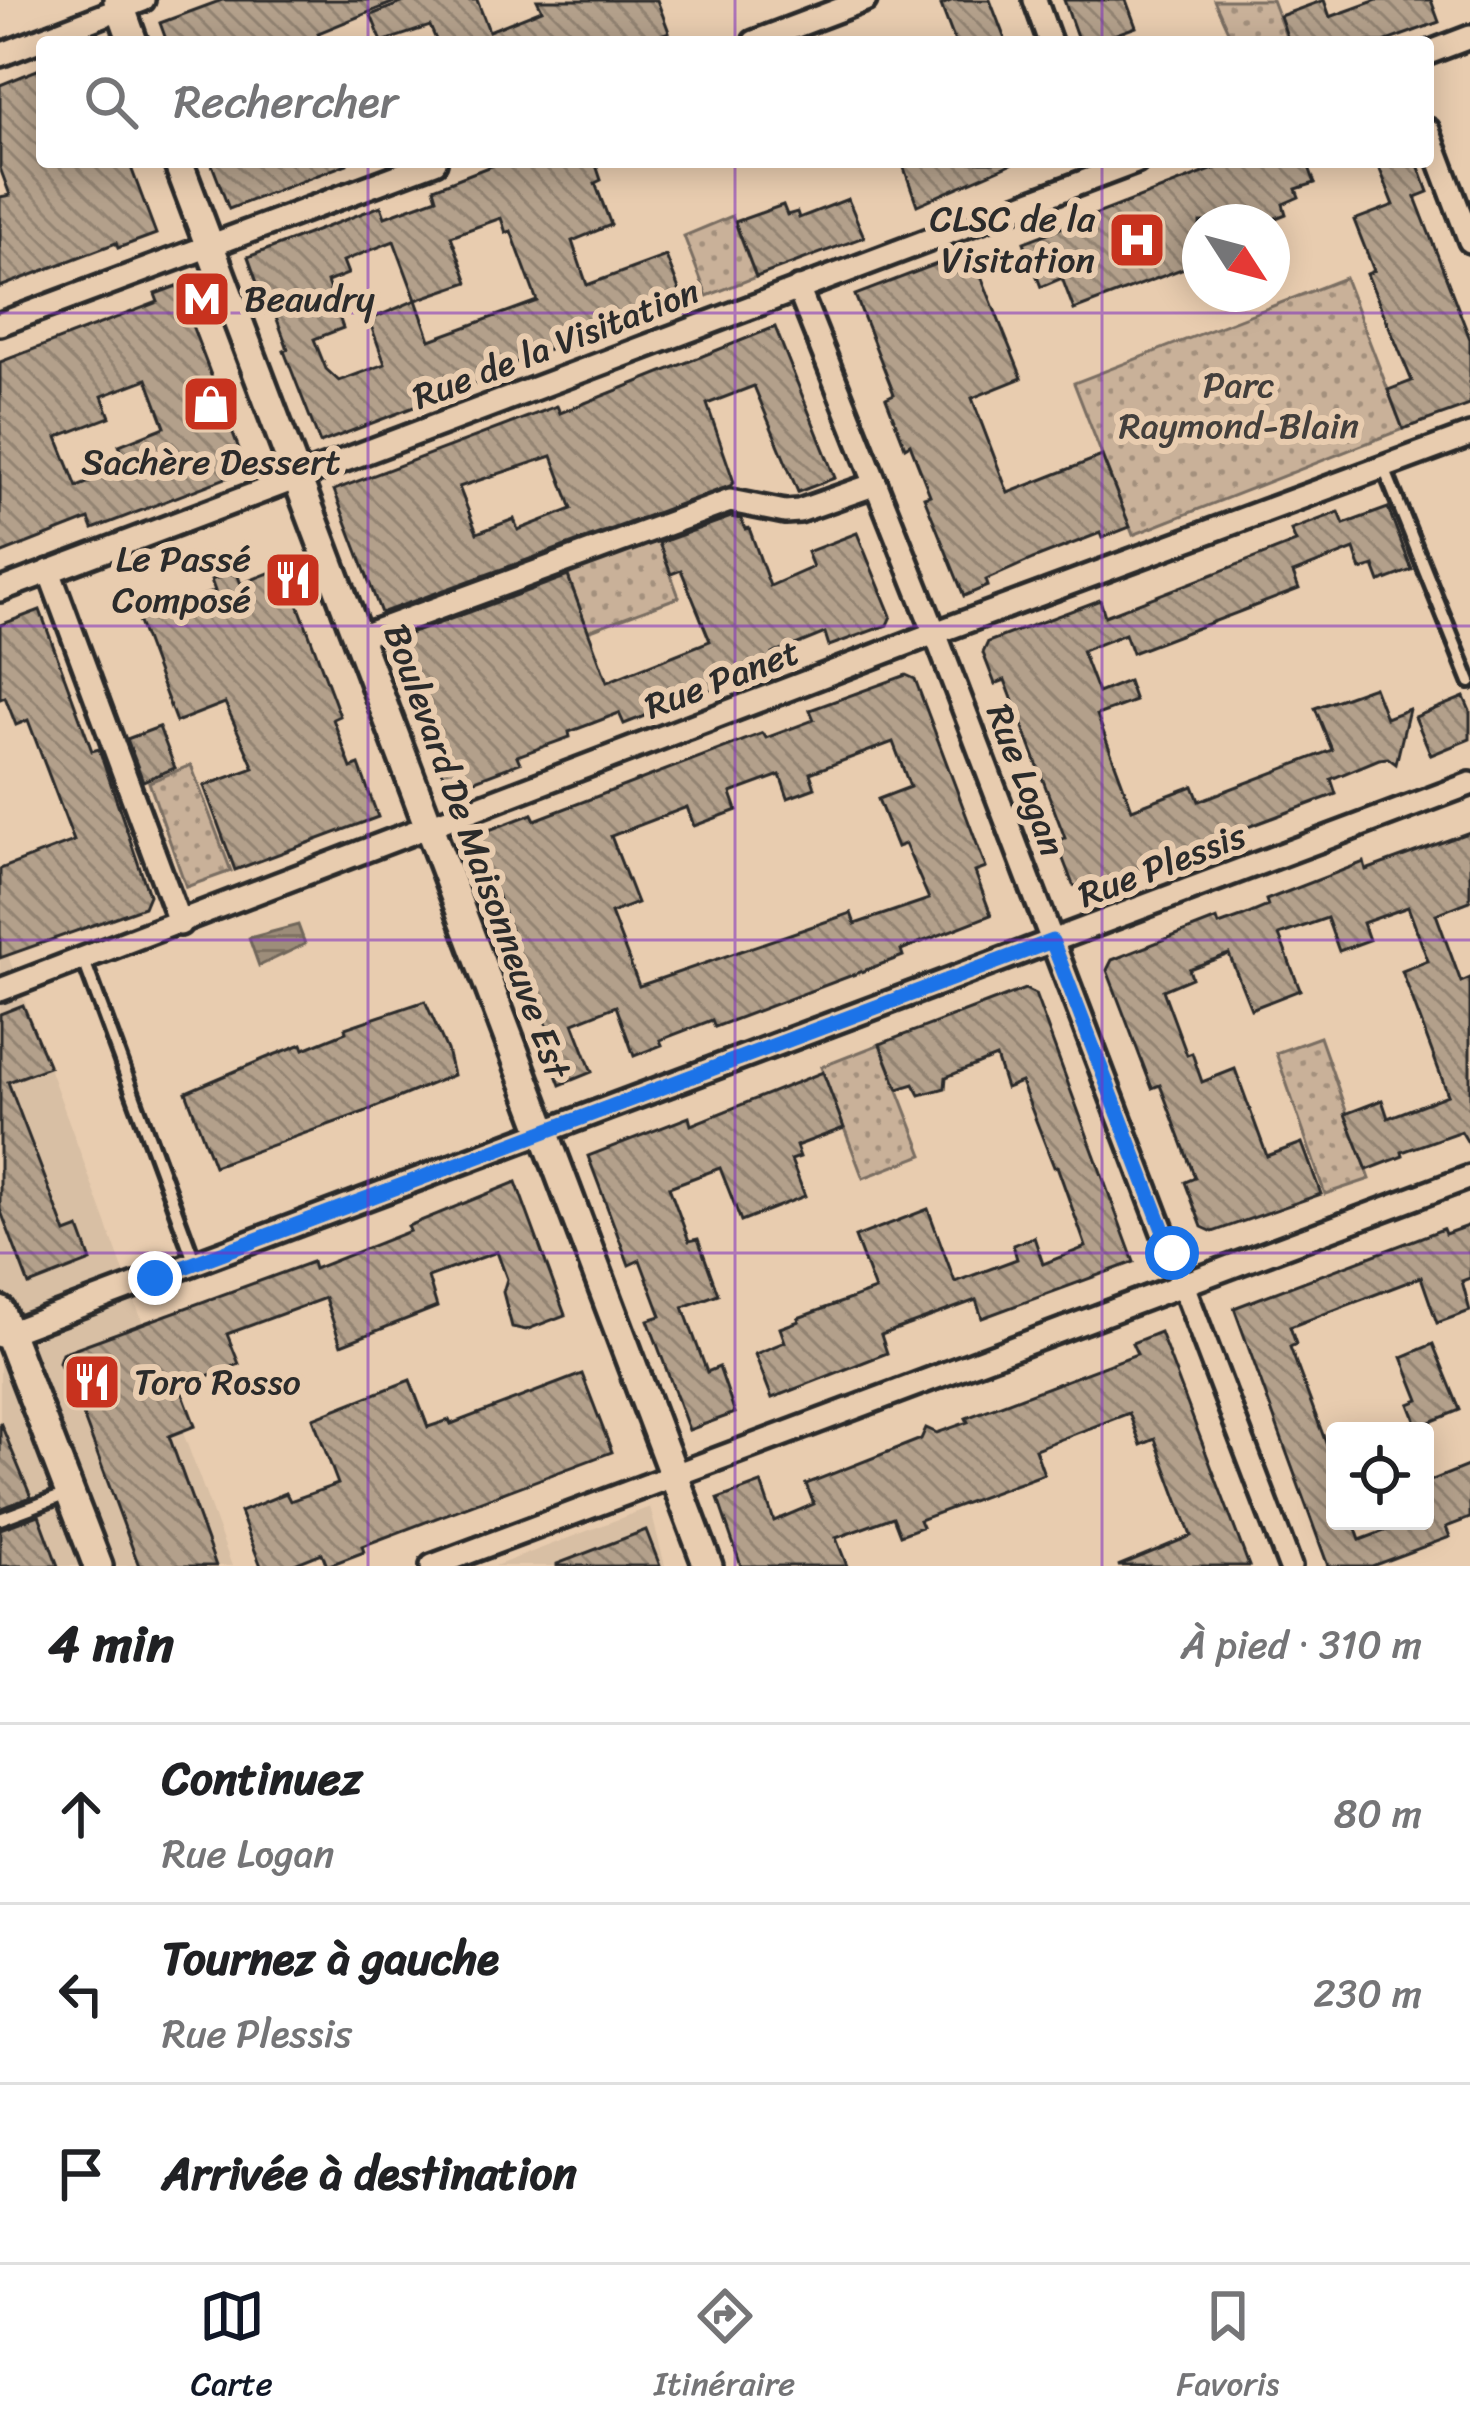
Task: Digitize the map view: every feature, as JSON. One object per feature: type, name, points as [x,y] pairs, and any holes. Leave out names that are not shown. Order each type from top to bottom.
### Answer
[{"type":"street","points":[[770,36],[865,0]]},
{"type":"street","points":[[1035,0],[1048,36]]},
{"type":"street","points":[[46,36],[127,3],[132,36]]},
{"type":"street","points":[[1434,51],[1470,37]]},
{"type":"street","points":[[0,55],[36,40]]},
{"type":"street","points":[[1434,146],[1470,241]]},
{"type":"street","name":"Boulevard De Maisonneuve Est","points":[[180,168],[708,1566]]},
{"type":"street","points":[[0,324],[419,168]]},
{"type":"street","name":"Rue de la Visitation","points":[[0,590],[798,287],[1097,168]]},
{"type":"street","name":"Rue Logan","points":[[798,287],[935,633],[1290,1566]]},
{"type":"street","name":"Rue Panet","points":[[0,990],[935,633],[1470,435]]},
{"type":"street","points":[[359,637],[730,501],[800,511],[877,484]]},
{"type":"street","points":[[49,571],[180,924]]},
{"type":"street","name":"Rue Plessis","points":[[3,1327],[195,1263],[1470,784]]},
{"type":"street","points":[[432,1566],[1470,1177]]},
{"type":"street","points":[[3,1327],[98,1566]]},
{"type":"lane","points":[[1384,468],[1470,682]]},
{"type":"lane","points":[[83,958],[195,1263]]},
{"type":"lane","points":[[0,1519],[70,1493]]},
{"type":"shaded area","points":[[298,925],[305,944],[259,966],[249,938]]},
{"type":"shaded area","points":[[0,934],[232,1566],[0,1566]]},
{"type":"shaded area","points":[[650,1507],[665,1566],[495,1566]]},
{"type":"green space","points":[[1214,0],[1272,0],[1286,36],[1230,36]]},
{"type":"green space","points":[[732,216],[756,277],[707,296],[684,236]]},
{"type":"green space","name":"Parc Raymond-Blain","points":[[1345,278],[1403,429],[1133,535],[1074,383],[1257,312],[1290,312],[1290,299]]},
{"type":"green space","points":[[658,539],[679,597],[588,631],[567,573]]},
{"type":"green space","points":[[191,765],[231,871],[186,887],[149,782]]},
{"type":"green space","points":[[1320,1037],[1370,1179],[1325,1194],[1276,1053]]},
{"type":"green space","points":[[880,1044],[923,1155],[863,1178],[821,1067]]},
{"type":"building","points":[[222,0],[397,0],[319,36],[165,36],[160,23]]},
{"type":"building","points":[[409,0],[477,0],[489,31],[542,10],[537,0],[657,0],[669,32],[659,36],[434,36],[430,26],[400,36],[380,36],[371,15]]},
{"type":"building","points":[[953,0],[990,0],[1004,36],[953,36],[941,5]]},
{"type":"building","points":[[1064,0],[1126,0],[1136,27],[1111,36],[1077,36]]},
{"type":"building","points":[[1324,0],[1330,17],[1377,0],[1431,0],[1439,22],[1400,36],[1287,36],[1280,16]]},
{"type":"building","points":[[36,70],[36,168],[131,168],[156,234],[118,248],[116,243],[0,287],[0,197],[10,195],[0,168],[0,85]]},
{"type":"building","points":[[213,168],[337,168],[229,209]]},
{"type":"building","points":[[486,168],[597,168],[601,180],[595,183],[611,225],[572,241],[587,285],[666,256],[680,292],[600,322],[606,337],[557,355],[554,348],[501,368],[503,373],[320,443],[271,303],[265,305],[248,257],[381,206],[385,217],[437,198],[434,188]],"holes":[[[501,218],[506,233],[511,231],[537,301],[430,340],[416,300],[468,282],[451,236]],[[394,241],[416,300],[369,320],[385,364],[339,381],[326,369],[314,339],[343,328],[327,282],[348,274],[343,261]]]},
{"type":"building","points":[[904,168],[1002,168],[917,205]]},
{"type":"building","points":[[1216,168],[1309,168],[1315,183],[1296,189],[1299,197],[1283,204],[1182,204],[1182,269],[1074,310],[1062,278],[1041,287],[1024,242]]},
{"type":"building","points":[[1379,168],[1419,168],[1428,192],[1415,197],[1470,339],[1470,405],[1403,429],[1388,390],[1412,381],[1367,274],[1374,271],[1354,220],[1394,205]]},
{"type":"building","points":[[848,199],[864,237],[756,277],[735,222],[783,205],[787,215],[797,212],[799,218]]},
{"type":"building","points":[[971,251],[1022,378],[972,398],[1008,493],[1102,456],[1130,527],[1102,538],[1100,533],[1033,559],[986,580],[988,586],[964,596],[924,497],[930,495],[910,444],[905,447],[886,398],[894,394],[855,295]]},
{"type":"building","points":[[177,286],[247,470],[93,529],[89,519],[0,554],[0,362],[158,302],[155,294]],"holes":[[[147,379],[165,427],[119,445],[128,467],[77,487],[57,437],[110,417],[102,396]]]},
{"type":"building","points":[[775,327],[835,478],[798,492],[754,386],[707,404],[734,482],[730,486],[381,613],[334,490],[557,406],[560,413]],"holes":[[[552,456],[572,509],[518,530],[514,519],[477,533],[459,487]]]},
{"type":"building","points":[[1388,508],[1412,570],[1380,582],[1374,566],[1361,570],[1354,549],[1293,573],[1299,589],[1132,653],[1125,634],[1082,651],[1098,693],[1128,681],[1135,701],[1097,715],[1132,809],[1193,786],[1199,801],[1332,750],[1315,708],[1374,687],[1386,718],[1409,709],[1396,764],[1379,759],[1331,779],[1336,794],[1082,889],[1073,885],[1056,841],[1065,838],[1005,680],[995,684],[983,653],[988,642],[1100,600],[1105,616],[1296,542],[1291,530],[1339,512],[1344,524]]},
{"type":"building","points":[[731,517],[749,528],[770,586],[813,567],[807,552],[857,533],[891,616],[887,625],[829,646],[825,633],[724,677],[727,684],[624,724],[619,713],[569,732],[570,737],[517,756],[520,763],[449,790],[416,703],[424,700],[399,638],[568,576],[607,682],[710,641],[681,570],[671,574],[659,543]]},
{"type":"building","points":[[284,567],[340,716],[333,719],[351,768],[359,765],[378,817],[235,870],[204,786],[254,768],[225,703],[176,722],[138,620],[215,591],[211,580],[236,571],[241,584]]},
{"type":"building","points":[[40,610],[92,751],[99,749],[149,895],[144,907],[0,958],[0,869],[74,841],[28,720],[16,725],[5,697],[0,699],[0,625]]},
{"type":"building","points":[[906,675],[915,679],[986,868],[975,872],[991,915],[901,950],[903,956],[715,1027],[712,1020],[660,1040],[662,1045],[634,1056],[616,1006],[573,1023],[592,1072],[560,1085],[541,1035],[550,1032],[517,959],[494,887],[485,890],[468,845],[473,836],[532,814],[535,820],[763,733],[766,738],[814,720],[810,710]],"holes":[[[893,742],[910,787],[878,799],[897,847],[905,844],[929,899],[855,924],[851,913],[639,986],[611,913],[637,903],[611,836],[687,807],[694,826],[737,810],[731,793],[780,775],[788,798],[815,788],[810,773]]]},
{"type":"building","points":[[1464,697],[1470,711],[1470,739],[1431,755],[1415,717]]},
{"type":"building","points":[[159,727],[175,768],[143,781],[127,739]]},
{"type":"building","points":[[1470,832],[1470,901],[1436,914],[1461,982],[1470,978],[1470,1146],[1461,1131],[1367,1170],[1345,1114],[1382,1100],[1388,1118],[1448,1095],[1402,971],[1428,961],[1408,907],[1363,923],[1369,940],[1339,951],[1327,918],[1279,935],[1300,990],[1251,1009],[1229,954],[1189,969],[1192,978],[1163,990],[1202,1082],[1235,1069],[1267,1156],[1302,1143],[1321,1194],[1213,1232],[1202,1227],[1185,1182],[1195,1178],[1160,1085],[1152,1088],[1107,970],[1112,960],[1217,919],[1219,925],[1244,916],[1268,906],[1266,900],[1364,862],[1366,870]]},
{"type":"building","points":[[1025,989],[1035,994],[1134,1262],[982,1318],[976,1300],[881,1335],[887,1353],[772,1398],[755,1354],[785,1342],[780,1328],[798,1318],[875,1290],[855,1237],[928,1209],[955,1282],[1017,1259],[1013,1245],[1034,1237],[1043,1264],[1086,1247],[1021,1082],[1006,1088],[996,1057],[946,1077],[945,1088],[920,1095],[914,1084],[898,1089],[880,1044]]},
{"type":"building","points":[[425,1001],[453,1075],[214,1166],[186,1092]]},
{"type":"building","points":[[23,1005],[49,1067],[8,1082],[66,1233],[79,1228],[91,1261],[29,1285],[0,1209],[0,1014]]},
{"type":"building","points":[[823,1072],[844,1128],[796,1146],[800,1157],[791,1160],[805,1196],[741,1221],[720,1168],[669,1187],[689,1241],[698,1239],[718,1294],[683,1307],[707,1372],[719,1367],[735,1413],[689,1430],[648,1320],[661,1316],[640,1260],[629,1265],[588,1156],[689,1117],[691,1125]]},
{"type":"building","points":[[516,1182],[565,1315],[526,1330],[512,1327],[503,1292],[507,1279],[497,1252],[428,1277],[437,1307],[341,1345],[325,1298],[227,1334],[239,1364],[180,1386],[195,1426],[169,1436],[216,1566],[139,1566],[59,1362],[62,1353],[312,1262],[314,1269]]},
{"type":"building","points":[[1470,1225],[1470,1278],[1462,1281],[1470,1311],[1437,1323],[1421,1277],[1290,1327],[1296,1344],[1290,1347],[1326,1443],[1326,1530],[1356,1530],[1360,1540],[1387,1530],[1434,1530],[1434,1479],[1470,1465],[1470,1518],[1446,1527],[1450,1537],[1372,1566],[1328,1566],[1234,1308],[1443,1229],[1445,1234]]},
{"type":"building","points":[[1160,1332],[1249,1566],[1118,1566],[1191,1536],[1155,1439],[1141,1445],[1129,1413],[1035,1449],[1044,1474],[919,1520],[922,1527],[900,1535],[893,1517],[836,1538],[847,1566],[741,1566],[718,1499],[761,1483],[774,1521],[814,1504],[806,1484],[921,1439],[926,1428],[937,1433],[1137,1354],[1132,1343]]},
{"type":"building","points":[[1433,1344],[1460,1410],[1430,1422],[1416,1422],[1409,1404],[1419,1400],[1402,1357]]},
{"type":"building","points":[[582,1374],[612,1452],[362,1546],[364,1552],[327,1566],[322,1553],[290,1566],[261,1566],[240,1512],[286,1493],[290,1501],[338,1484],[313,1418],[410,1380],[428,1427],[449,1420],[451,1424]]},
{"type":"building","points":[[0,1422],[31,1497],[0,1509]]},
{"type":"building","points":[[39,1515],[58,1566],[0,1566],[0,1529]]},
{"type":"building","points":[[646,1530],[660,1566],[557,1566],[557,1564]]},
{"type":"place","name":"CLSC de la Visitation","points":[[1137,240]]},
{"type":"place","name":"Beaudry","points":[[202,299]]},
{"type":"place","name":"Sachère Dessert","points":[[211,404]]},
{"type":"place","name":"Le Passé Composé","points":[[293,580]]},
{"type":"place","name":"Toro Rosso","points":[[92,1382]]},
{"type":"route","points":[[155,1278],[1052,941],[1172,1253]]}]
